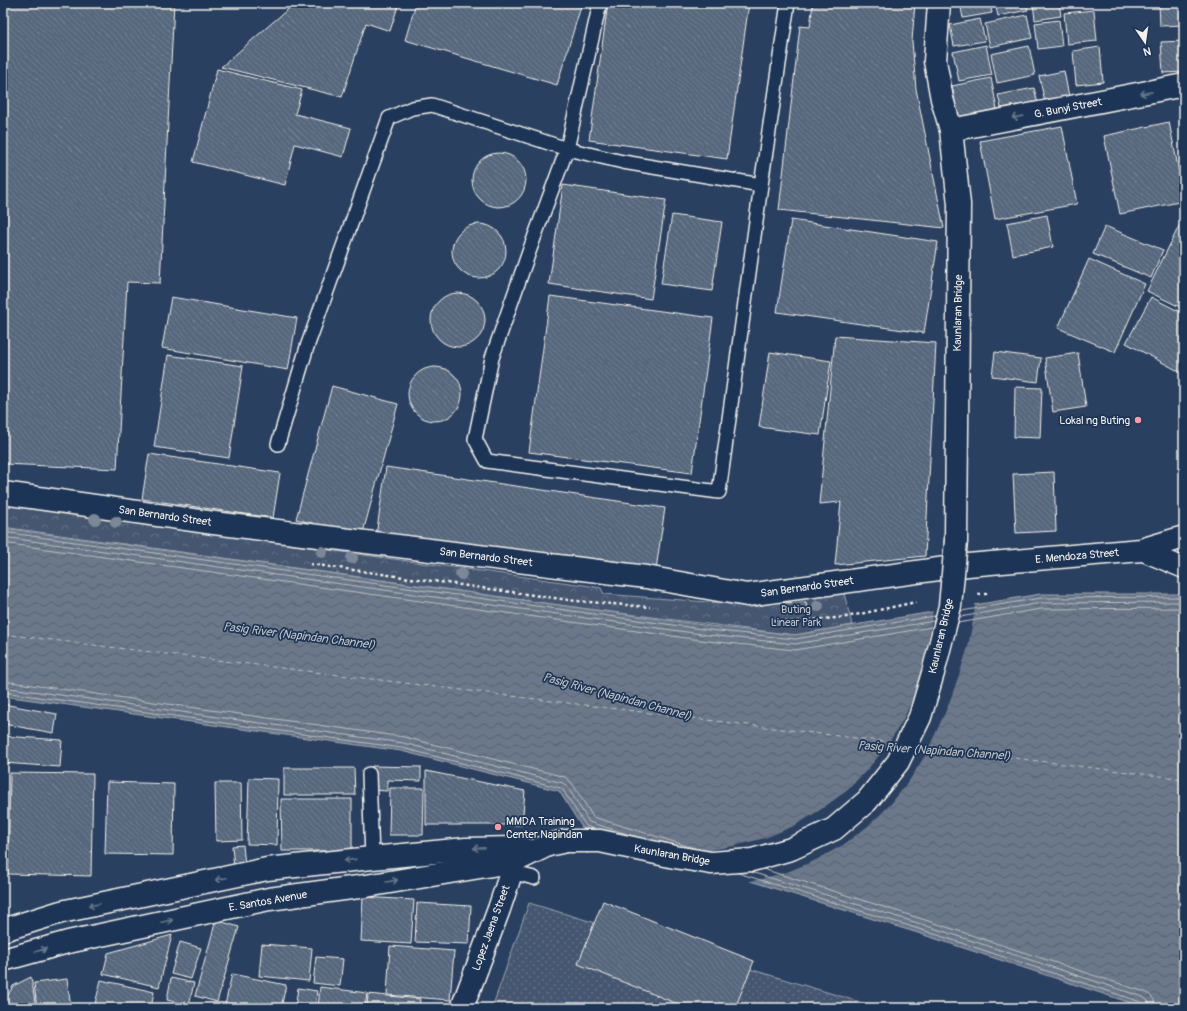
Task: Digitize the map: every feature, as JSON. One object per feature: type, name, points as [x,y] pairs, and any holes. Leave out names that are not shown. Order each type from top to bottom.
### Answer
[{"type":"street","name":"Kaunlaran Bridge","points":[[586,841],[600,841],[711,863],[752,860],[791,849],[834,829],[867,801],[898,762],[920,717],[934,673],[950,606],[956,541],[959,204],[951,130],[942,99],[935,61],[939,3]]},
{"type":"street","name":"G. Bunyi Street","points":[[951,130],[1184,85]]},
{"type":"street","name":"San Bernardo Street","points":[[3,493],[222,524],[646,577],[747,595],[968,565]]},
{"type":"street","name":"E. Mendoza Street","points":[[968,565],[1141,550],[1184,537]]},
{"type":"street","points":[[1141,550],[1184,568]]},
{"type":"street","name":"E. Santos Avenue","points":[[3,960],[68,942],[269,899],[366,886],[520,858],[548,845],[566,841],[586,841]]},
{"type":"street","name":"E. Santos Avenue","points":[[3,930],[61,912],[267,869],[466,849],[520,858]]},
{"type":"street","name":"Lopez Jaena Street","points":[[462,1008],[520,858]]},
{"type":"lane","points":[[600,3],[567,149],[492,358],[475,439],[487,461],[718,492],[788,3]]},
{"type":"lane","points":[[278,444],[307,347],[389,118],[412,108],[432,105],[567,149],[623,162],[761,185]]},
{"type":"lane","points":[[370,774],[372,858]]},
{"type":"lane","points":[[520,858],[534,878]]},
{"type":"green space","name":"Buting Linear Park","points":[[3,502],[349,553],[584,585],[601,588],[604,594],[746,605],[843,589],[852,625],[795,635],[580,608],[3,527]]},
{"type":"green space","points":[[529,903],[880,1008],[492,1008]]},
{"type":"water","name":"Pasig River (Napindan Channel)","points":[[3,528],[710,626],[795,635],[1040,594],[1184,594],[1184,1008],[1146,1008],[921,934],[583,829],[559,791],[401,751],[3,696]]},
{"type":"pier","points":[[975,603],[968,647],[959,675],[948,706],[926,754],[909,781],[890,805],[868,826],[843,845],[816,860],[787,872],[746,882],[587,833],[587,828],[622,836],[646,844],[703,851],[734,846],[765,838],[794,826],[845,792],[867,770],[887,746],[903,720],[916,692],[930,632],[933,610]]},
{"type":"building","points":[[3,3],[174,3],[160,283],[127,282],[117,469],[3,464]]},
{"type":"building","points":[[295,3],[399,3],[390,31],[366,23],[342,97],[221,67]]},
{"type":"building","points":[[416,3],[582,3],[557,85],[405,40]]},
{"type":"building","points":[[608,3],[642,5],[643,3],[749,3],[727,159],[589,140]]},
{"type":"building","points":[[813,3],[915,3],[912,41],[916,89],[944,228],[779,210],[800,26],[810,27]]},
{"type":"building","points":[[960,3],[990,3],[992,13],[963,18]]},
{"type":"building","points":[[995,3],[1026,3],[1028,10],[998,16]]},
{"type":"building","points":[[1033,3],[1059,3],[1061,16],[1035,20]]},
{"type":"building","points":[[1159,3],[1184,3],[1184,25],[1160,26]]},
{"type":"building","points":[[1094,10],[1097,41],[1067,44],[1064,13]]},
{"type":"building","points":[[1027,15],[1032,38],[990,47],[985,24]]},
{"type":"building","points":[[980,19],[985,41],[954,46],[950,25]]},
{"type":"building","points":[[1059,20],[1062,46],[1038,49],[1035,23]]},
{"type":"building","points":[[1184,41],[1184,72],[1163,73],[1161,42]]},
{"type":"building","points":[[986,45],[992,75],[959,81],[953,52]]},
{"type":"building","points":[[1029,46],[1035,75],[997,83],[991,54]]},
{"type":"building","points":[[1100,47],[1103,82],[1076,85],[1073,51]]},
{"type":"building","points":[[217,69],[302,90],[295,114],[351,128],[343,157],[295,144],[285,185],[193,162]]},
{"type":"building","points":[[1064,71],[1070,102],[1046,107],[1039,76]]},
{"type":"building","points":[[991,78],[998,114],[959,122],[952,86]]},
{"type":"building","points":[[1034,88],[1039,108],[1003,116],[998,95]]},
{"type":"building","points":[[1169,122],[1184,201],[1120,214],[1104,136]]},
{"type":"building","points":[[1062,126],[1077,204],[995,219],[980,141]]},
{"type":"building","points":[[494,153],[504,153],[514,157],[522,165],[526,175],[526,185],[522,195],[514,203],[504,207],[494,207],[484,203],[476,195],[472,185],[472,175],[476,165],[484,157]]},
{"type":"building","points":[[563,185],[666,200],[651,299],[549,284]]},
{"type":"building","points":[[672,215],[722,222],[712,291],[661,284]]},
{"type":"building","points":[[1047,215],[1053,247],[1013,255],[1007,223]]},
{"type":"building","points":[[1184,216],[1184,299],[1180,307],[1147,291]]},
{"type":"building","points":[[791,220],[938,242],[924,333],[777,312]]},
{"type":"building","points":[[474,224],[484,224],[494,228],[502,236],[506,246],[506,256],[502,266],[494,274],[484,278],[474,278],[464,274],[456,266],[452,256],[452,246],[456,236],[464,228]]},
{"type":"building","points":[[1105,226],[1163,250],[1151,278],[1093,254]]},
{"type":"building","points":[[1089,259],[1145,284],[1115,352],[1058,328]]},
{"type":"building","points":[[453,293],[463,293],[473,297],[481,305],[485,315],[485,325],[481,335],[473,343],[463,347],[453,347],[443,343],[435,335],[431,325],[431,315],[435,305],[443,297]]},
{"type":"building","points":[[550,296],[713,318],[692,473],[529,452]]},
{"type":"building","points":[[171,297],[297,318],[288,370],[162,348]]},
{"type":"building","points":[[1151,297],[1184,314],[1184,374],[1126,343]]},
{"type":"building","points":[[835,336],[936,343],[925,556],[835,565],[841,502],[819,504]]},
{"type":"building","points":[[770,352],[831,361],[820,435],[759,427]]},
{"type":"building","points":[[995,352],[1041,358],[1038,382],[992,376]]},
{"type":"building","points":[[1078,353],[1086,407],[1053,412],[1045,358]]},
{"type":"building","points":[[168,355],[243,366],[229,458],[154,447]]},
{"type":"building","points":[[430,367],[440,367],[450,371],[458,379],[462,389],[462,399],[458,409],[450,417],[440,421],[430,421],[420,417],[412,409],[408,399],[408,389],[412,379],[420,371]]},
{"type":"building","points":[[332,386],[398,404],[362,536],[296,519]]},
{"type":"building","points":[[1015,387],[1042,388],[1040,438],[1014,437]]},
{"type":"building","points":[[149,454],[280,473],[273,518],[142,499]]},
{"type":"building","points":[[386,467],[665,508],[655,576],[376,536]]},
{"type":"building","points":[[1054,472],[1056,531],[1016,533],[1013,474]]},
{"type":"building","points":[[806,602],[807,612],[782,613],[782,603]]},
{"type":"building","points":[[3,704],[57,714],[54,733],[3,724]]},
{"type":"building","points":[[3,736],[62,740],[60,767],[3,763]]},
{"type":"building","points":[[372,766],[421,767],[421,781],[387,780],[387,791],[372,790]]},
{"type":"building","points":[[284,768],[354,768],[355,795],[284,795]]},
{"type":"building","points":[[426,771],[525,791],[522,825],[426,825]]},
{"type":"building","points":[[10,773],[93,774],[91,876],[8,874]]},
{"type":"building","points":[[249,778],[278,779],[277,845],[247,844]]},
{"type":"building","points":[[107,782],[174,784],[173,855],[105,854]]},
{"type":"building","points":[[215,783],[241,783],[242,840],[216,841]]},
{"type":"building","points":[[390,788],[424,788],[423,835],[389,835]]},
{"type":"building","points":[[281,799],[352,799],[352,851],[282,851]]},
{"type":"building","points":[[243,845],[245,866],[234,867],[232,846]]},
{"type":"building","points":[[363,897],[414,900],[411,944],[361,941]]},
{"type":"building","points":[[603,901],[754,961],[735,1008],[688,1008],[578,964]]},
{"type":"building","points":[[417,903],[471,906],[469,944],[415,942]]},
{"type":"building","points":[[216,920],[239,927],[217,1002],[195,996]]},
{"type":"building","points":[[172,935],[159,987],[103,974],[108,953]]},
{"type":"building","points":[[180,942],[201,948],[191,979],[171,974]]},
{"type":"building","points":[[262,944],[312,948],[309,981],[259,976]]},
{"type":"building","points":[[390,946],[454,951],[450,1000],[387,995]]},
{"type":"building","points":[[316,957],[343,959],[340,986],[313,983]]},
{"type":"building","points":[[232,974],[286,985],[281,1008],[241,1008],[225,1005]]},
{"type":"building","points":[[31,977],[36,1008],[4,1008],[4,1002],[13,986]]},
{"type":"building","points":[[171,978],[194,983],[189,1005],[167,1000]]},
{"type":"building","points":[[67,979],[71,1008],[37,1008],[34,983]]},
{"type":"building","points":[[101,980],[154,992],[151,1008],[94,1008]]},
{"type":"building","points":[[320,987],[367,993],[365,1008],[318,1008]]},
{"type":"building","points":[[298,988],[317,991],[315,1008],[295,1008]]},
{"type":"building","points":[[368,994],[420,999],[419,1008],[367,1008]]},
{"type":"ferry route","points":[[3,634],[896,743]]},
{"type":"ferry route","points":[[917,746],[1184,779]]},
{"type":"place","name":"Lokal ng Buting","points":[[1138,420]]},
{"type":"place","name":"MMDA Training Center Napindan","points":[[498,827]]}]
